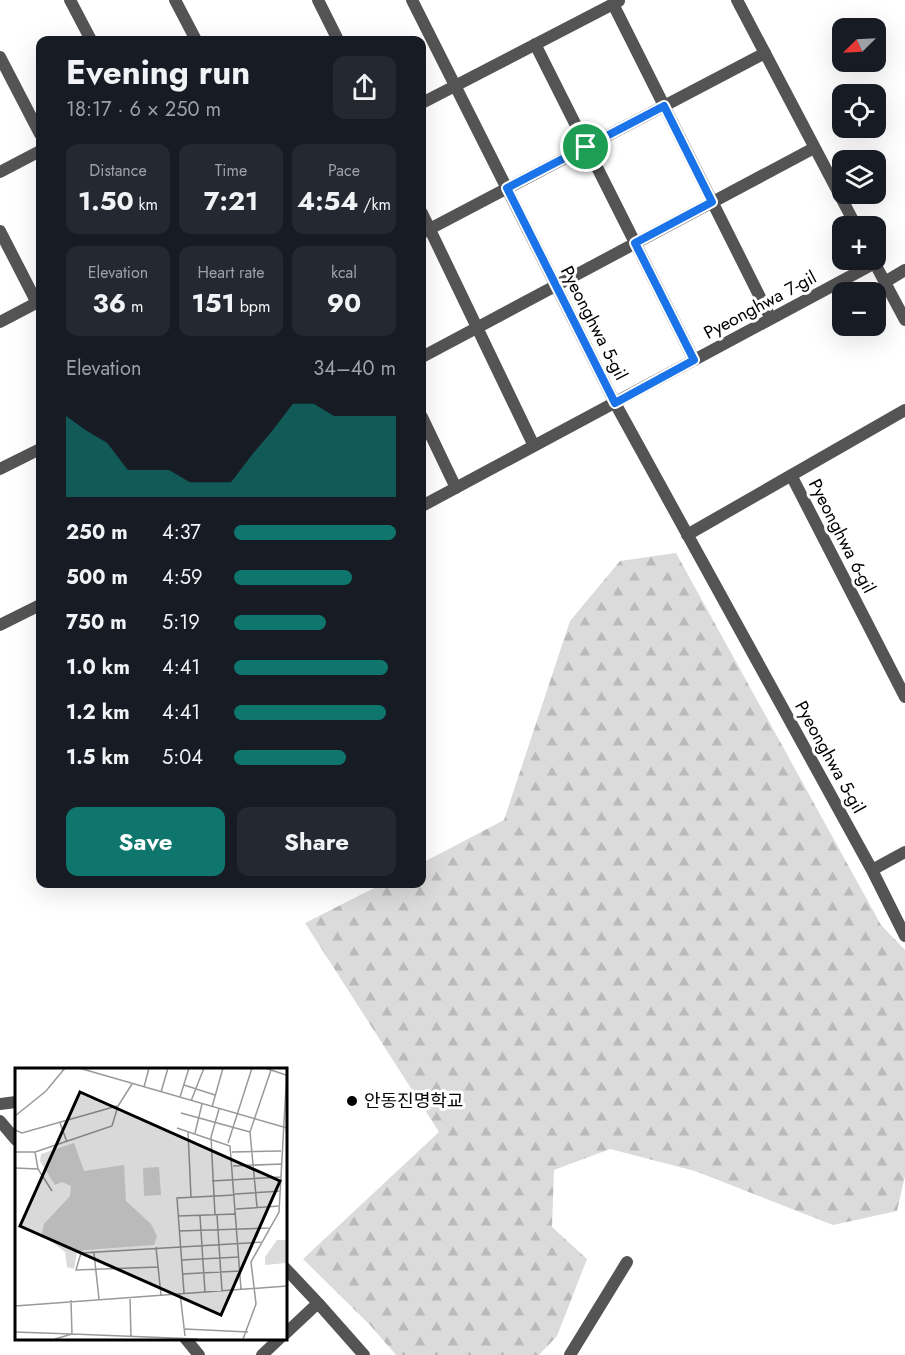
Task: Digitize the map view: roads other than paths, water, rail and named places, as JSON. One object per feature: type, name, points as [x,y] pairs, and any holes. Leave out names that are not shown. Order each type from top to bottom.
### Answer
[{"type":"street","points":[[70,0],[89,36]]},
{"type":"street","points":[[175,0],[194,36]]},
{"type":"street","points":[[318,0],[336,36]]},
{"type":"street","name":"Pyeonghwa 5-gil","points":[[412,0],[615,403],[872,870],[905,936]]},
{"type":"street","points":[[737,0],[851,216]]},
{"type":"street","points":[[426,101],[616,2],[664,106],[771,319]]},
{"type":"street","points":[[535,44],[694,360]]},
{"type":"street","points":[[426,230],[765,53]]},
{"type":"street","points":[[0,57],[36,126]]},
{"type":"street","points":[[426,355],[814,148]]},
{"type":"street","points":[[0,172],[36,154]]},
{"type":"street","points":[[0,231],[36,297]]},
{"type":"street","points":[[426,233],[477,327],[534,446]]},
{"type":"street","name":"Pyeonghwa 7-gil","points":[[426,504],[858,270]]},
{"type":"street","points":[[879,270],[885,282],[905,270]]},
{"type":"street","points":[[886,284],[905,320]]},
{"type":"street","points":[[0,322],[36,304]]},
{"type":"street","name":"Pyeonghwa 6-gil","points":[[905,410],[791,475],[905,697]]},
{"type":"street","points":[[426,425],[456,488]]},
{"type":"street","points":[[0,469],[36,451]]},
{"type":"street","points":[[687,536],[791,475]]},
{"type":"street","points":[[0,625],[36,607]]},
{"type":"street","points":[[872,870],[905,852]]},
{"type":"street","points":[[0,1104],[15,1102]]},
{"type":"street","points":[[0,1120],[15,1139]]},
{"type":"street","points":[[570,1355],[627,1262]]},
{"type":"street","points":[[286,1270],[364,1355]]},
{"type":"street","points":[[286,1333],[318,1303]]},
{"type":"street","points":[[187,1340],[200,1355]]},
{"type":"street","points":[[262,1355],[278,1340]]},
{"type":"place","name":"안동진명학교","points":[[352,1101]]}]
